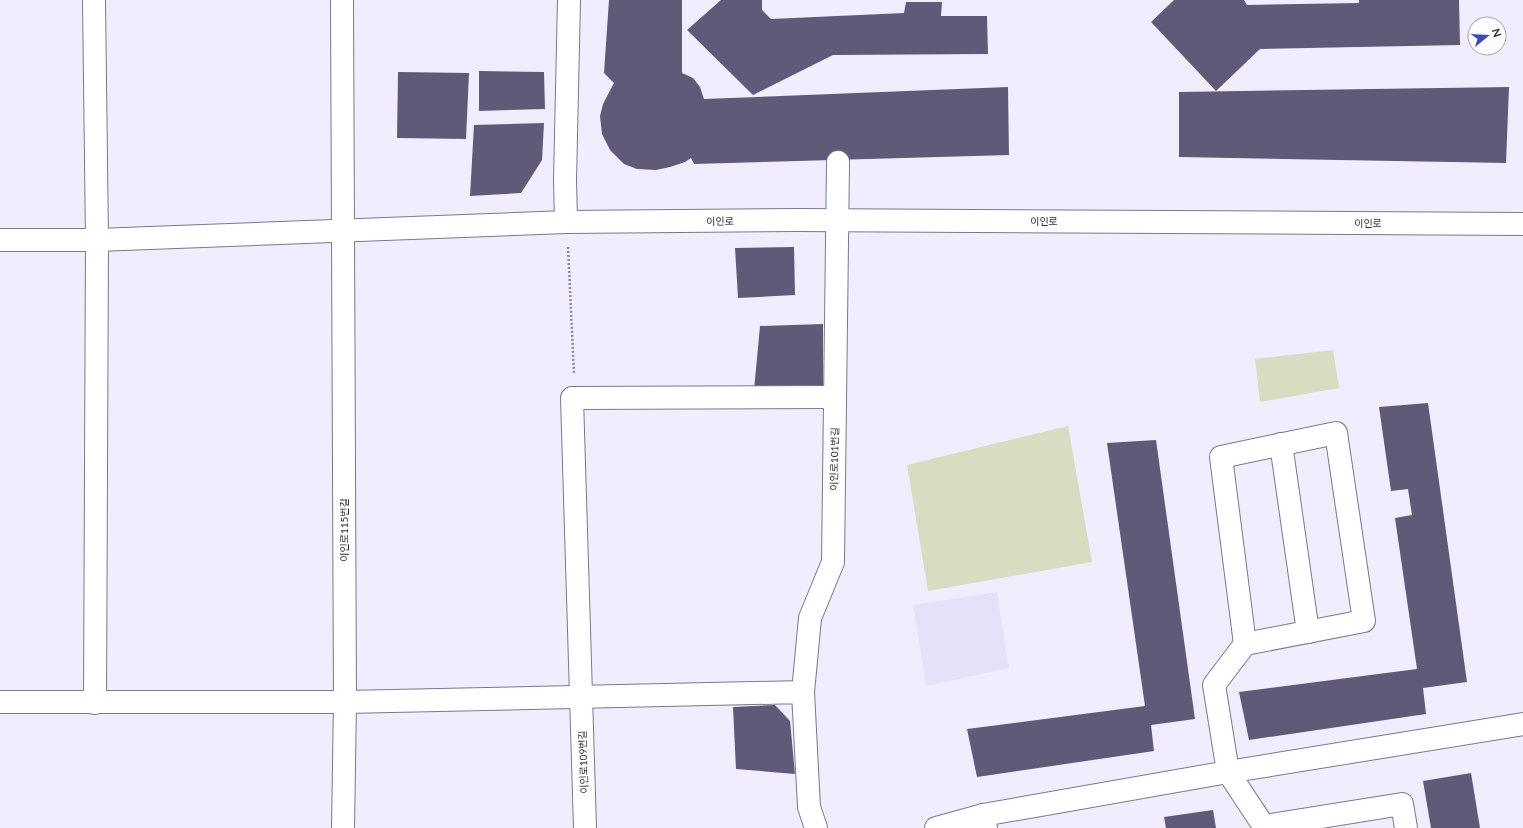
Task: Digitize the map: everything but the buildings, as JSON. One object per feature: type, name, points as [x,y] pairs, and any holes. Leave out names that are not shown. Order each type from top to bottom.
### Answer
[{"type":"street","points":[[94,0],[97,240],[95,703]]},
{"type":"street","name":"이인로115번길","points":[[342,0],[345,702],[344,828]]},
{"type":"street","points":[[567,231],[565,180],[569,0]]},
{"type":"street","name":"이인로101번길","points":[[816,828],[809,807],[804,692],[810,618],[833,562],[838,162]]},
{"type":"street","name":"이인로","points":[[0,240],[97,240],[342,231],[567,231],[837,220],[1523,224]]},
{"type":"street","points":[[574,398],[835,397]]},
{"type":"street","name":"이인로109번길","points":[[574,398],[572,398],[585,828]]},
{"type":"street","points":[[1245,644],[1221,457],[1336,433],[1364,621],[1245,644],[1214,685],[1228,772],[1265,827],[1338,821],[1402,804],[1406,828]]},
{"type":"street","points":[[1281,444],[1308,632]]},
{"type":"street","points":[[0,702],[345,702],[804,692]]},
{"type":"street","points":[[936,828],[985,822],[1228,772],[1523,724]]},
{"type":"path","points":[[567,231],[574,398]]},
{"type":"shaded area","points":[[997,592],[1009,668],[926,686],[913,605]]},
{"type":"green space","points":[[1333,350],[1339,388],[1260,402],[1255,359]]},
{"type":"green space","points":[[1068,426],[1092,562],[928,591],[907,465]]}]
